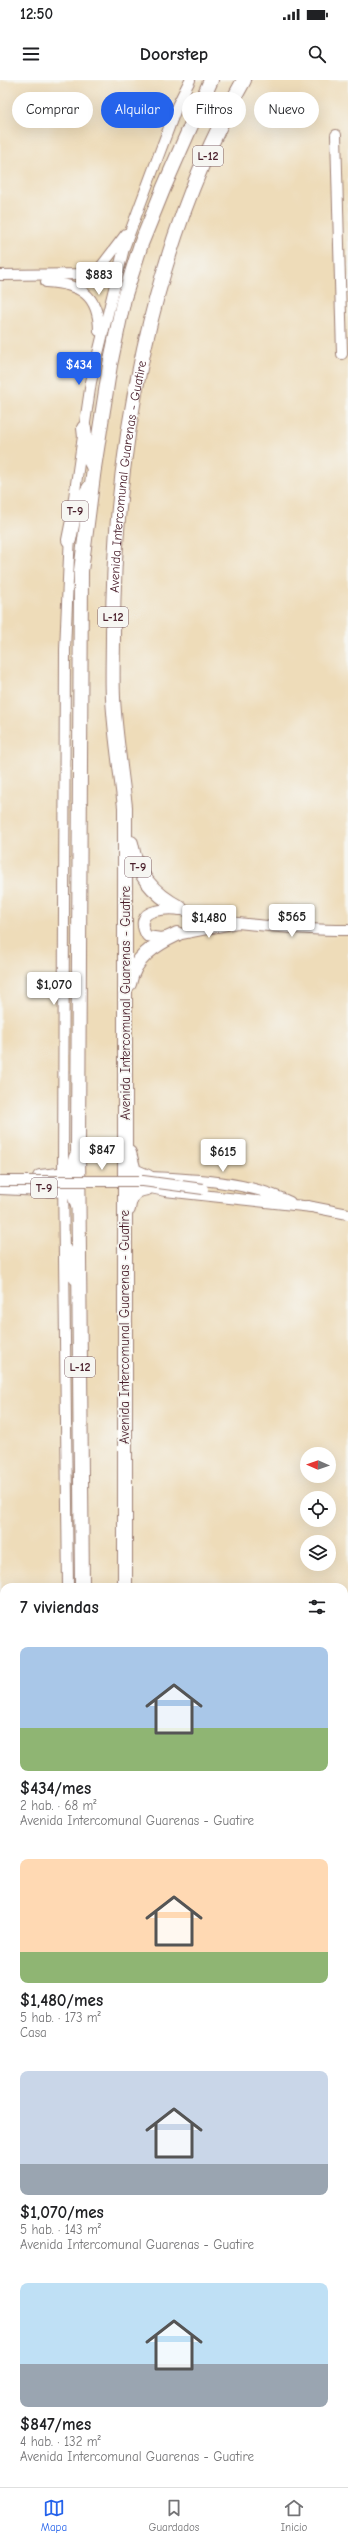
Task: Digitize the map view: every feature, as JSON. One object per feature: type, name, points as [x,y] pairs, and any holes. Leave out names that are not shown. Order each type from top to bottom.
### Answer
[{"type":"highway","name":"L-12","points":[[82,1583],[78,1206],[81,571],[94,468],[110,365],[124,298],[141,244],[164,187],[211,80]]},
{"type":"highway","name":"Avenida Intercomunal Guarenas - Guatire","points":[[125,1583],[125,807],[113,698],[113,566],[133,398],[156,306],[177,234],[201,171],[232,102],[244,80]]},
{"type":"highway","points":[[84,428],[87,455],[94,468]]},
{"type":"highway","name":"T-9","points":[[69,540],[75,510],[92,485]]},
{"type":"highway","name":"T-9","points":[[125,807],[137,866],[152,890],[163,899],[180,908]]},
{"type":"highway","points":[[126,1006],[131,975],[138,962],[148,951],[177,934]]},
{"type":"highway","points":[[124,1130],[134,1171],[147,1182],[137,1189],[130,1197],[125,1237]]},
{"type":"highway","points":[[0,1177],[63,1176],[68,1174],[74,1165],[78,1147]]},
{"type":"highway","name":"T-9","points":[[0,1187],[64,1190],[74,1194],[78,1206]]},
{"type":"highway","points":[[66,1251],[80,1288]]},
{"type":"street","name":"L-12","points":[[68,1583],[66,1251],[63,1176],[65,650],[69,540],[84,428],[98,349],[124,248],[177,106],[190,80]]},
{"type":"street","points":[[336,135],[343,212],[342,354]]},
{"type":"street","points":[[0,275],[89,274],[100,268],[131,228]]},
{"type":"street","points":[[0,282],[39,282],[76,286],[93,302],[99,321],[98,349]]},
{"type":"street","points":[[237,923],[161,938],[147,936],[142,929],[142,922],[146,914],[155,911],[180,908],[237,923],[348,930]]},
{"type":"street","points":[[0,1181],[143,1181],[290,1202],[348,1214]]},
{"type":"street","points":[[147,1182],[248,1187],[290,1202]]},
{"type":"street","points":[[147,1182],[250,1202],[312,1207]]}]
